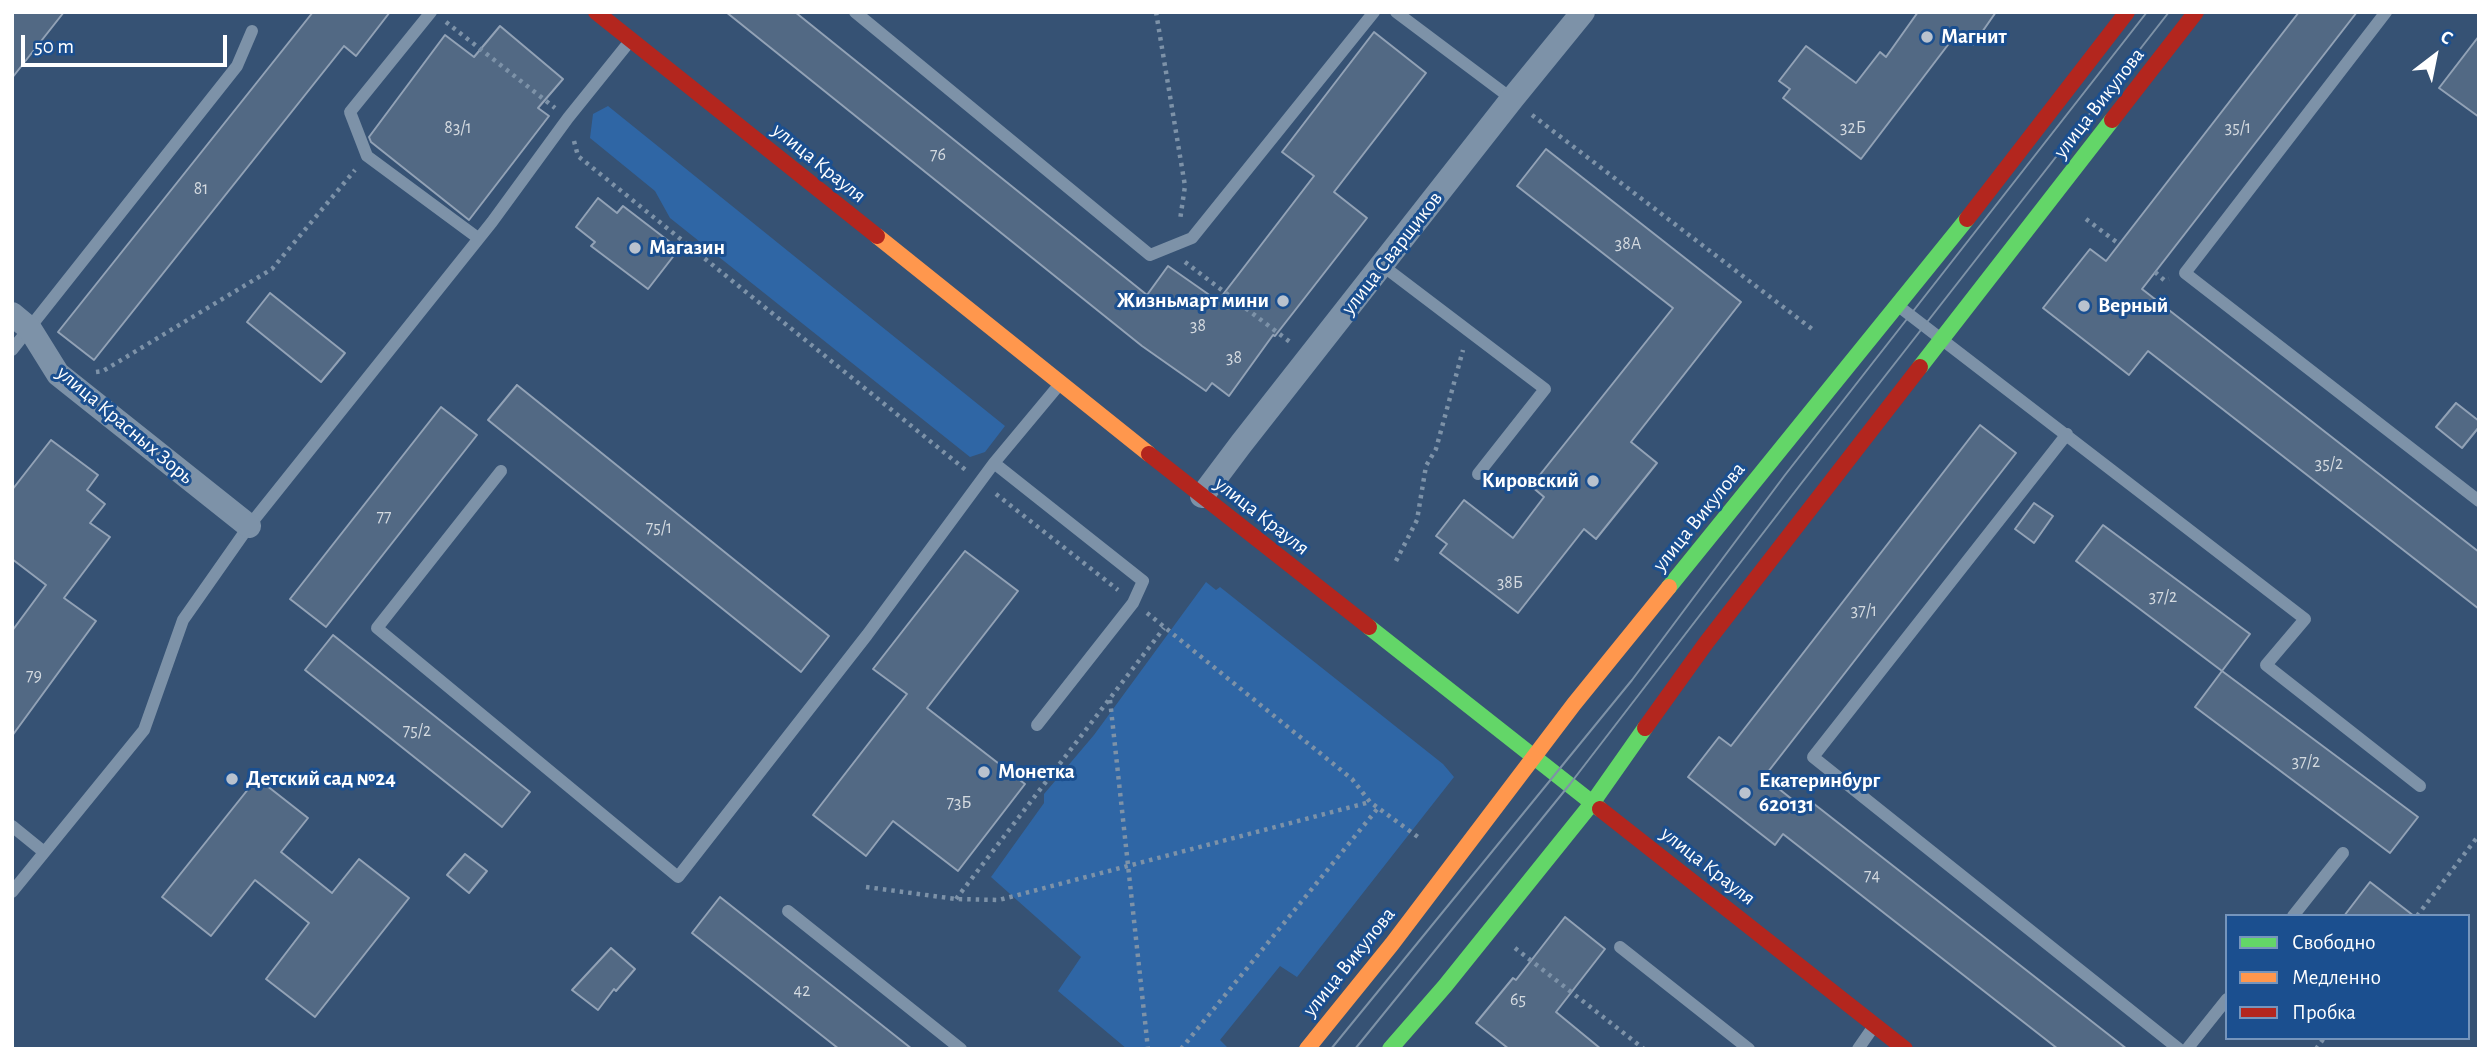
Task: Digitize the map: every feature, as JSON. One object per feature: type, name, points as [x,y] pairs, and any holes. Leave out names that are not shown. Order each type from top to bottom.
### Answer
[{"type":"street","name":"улица Крауля","points":[[596,12],[1202,496],[1905,1049]]},
{"type":"street","name":"улица Сварщиков","points":[[1202,496],[1512,99],[1584,12]]},
{"type":"street","name":"улица Викулова","points":[[1307,1049],[1392,944],[1591,683],[1897,305],[2127,12]]},
{"type":"street","name":"улица Викулова","points":[[1390,1049],[1446,986],[1593,802],[1706,643],[2196,12]]},
{"type":"street","name":"улица Красных Зорь","points":[[21,321],[58,374],[249,526]]},
{"type":"lane","points":[[431,12],[350,112],[367,156],[478,238]]},
{"type":"lane","points":[[855,12],[1150,255],[1192,238],[1374,12]]},
{"type":"lane","points":[[1396,12],[1512,99]]},
{"type":"lane","points":[[2386,12],[2185,273],[2479,500]]},
{"type":"lane","points":[[12,350],[21,321],[237,66],[252,31]]},
{"type":"lane","points":[[12,891],[144,730],[183,620],[249,526],[631,40]]},
{"type":"lane","points":[[1383,265],[1545,388],[1478,474]]},
{"type":"lane","points":[[1897,305],[2305,619],[2266,665],[2420,786]]},
{"type":"lane","points":[[501,471],[377,628],[678,877],[866,635],[994,463],[1061,383]]},
{"type":"lane","points":[[2067,434],[1812,757],[2179,1049]]},
{"type":"lane","points":[[994,463],[1143,581],[1133,603],[1037,725]]},
{"type":"lane","points":[[12,826],[44,852]]},
{"type":"lane","points":[[2295,914],[2343,853]]},
{"type":"lane","points":[[788,911],[961,1049]]},
{"type":"lane","points":[[1620,947],[1749,1049]]},
{"type":"lane","points":[[2187,1049],[2225,1002]]},
{"type":"lane","points":[[1858,1049],[1875,1025]]},
{"type":"path","points":[[1156,12],[1185,186],[1175,254],[1293,344]]},
{"type":"path","points":[[444,20],[568,118],[578,156],[1352,779],[1370,802],[1418,837]]},
{"type":"path","points":[[1512,99],[1812,329]]},
{"type":"path","points":[[58,374],[103,371],[272,269],[367,156]]},
{"type":"path","points":[[2086,219],[2119,244]]},
{"type":"path","points":[[1396,561],[1417,520],[1426,466],[1436,449],[1464,346],[1473,334]]},
{"type":"path","points":[[956,899],[1164,628]]},
{"type":"path","points":[[1110,700],[1148,1049]]},
{"type":"path","points":[[866,887],[956,899],[999,900],[1370,802]]},
{"type":"path","points":[[1181,1049],[1378,808]]},
{"type":"path","points":[[2419,914],[2479,835]]},
{"type":"path","points":[[1515,948],[1640,1047]]},
{"type":"shaded area","points":[[608,106],[1005,426],[985,452],[970,457],[670,218],[655,191],[590,138],[593,114]]},
{"type":"shaded area","points":[[1206,582],[1216,590],[1220,587],[1443,764],[1454,777],[1297,977],[1280,966],[1220,1040],[1229,1049],[1127,1049],[1058,991],[1081,957],[991,877],[1044,803],[1044,794],[1094,735]]},
{"type":"building","points":[[12,12],[64,12],[12,78]]},
{"type":"building","points":[[313,12],[390,12],[356,56],[344,46],[94,360],[58,332]]},
{"type":"building","points":[[726,12],[795,12],[1147,295],[1168,266],[1218,301],[1314,176],[1282,152],[1374,32],[1426,73],[1334,192],[1367,218],[1275,336],[1273,335],[1229,396],[1212,383],[1206,391],[1142,346]]},
{"type":"building","points":[[1918,12],[1996,12],[1973,45],[1957,33],[1861,159],[1783,98],[1790,89],[1779,81],[1806,46],[1856,83],[1880,52],[1886,57]]},
{"type":"building","points":[[2299,12],[2357,12],[2142,289],[2479,552],[2479,609],[2148,351],[2129,375],[2043,308],[2090,249],[2106,261]]},
{"type":"building","points":[[500,26],[563,79],[538,108],[549,116],[469,220],[371,142],[369,137],[445,35],[474,57]]},
{"type":"building","points":[[2479,36],[2479,117],[2439,88]]},
{"type":"building","points":[[1546,149],[1741,302],[1631,442],[1657,463],[1596,539],[1584,529],[1518,613],[1440,553],[1447,544],[1436,536],[1464,500],[1513,538],[1544,497],[1531,486],[1673,308],[1517,186]]},
{"type":"building","name":"Магазин","points":[[598,198],[617,213],[623,206],[679,249],[648,289],[591,246],[595,242],[576,227]]},
{"type":"building","points":[[270,293],[345,353],[321,382],[247,322]]},
{"type":"building","points":[[517,385],[829,636],[801,672],[488,420]]},
{"type":"building","points":[[2456,403],[2479,421],[2479,427],[2462,448],[2436,427]]},
{"type":"building","points":[[441,407],[477,435],[326,627],[290,599]]},
{"type":"building","points":[[1980,425],[2016,453],[1764,777],[1803,808],[1809,800],[2127,1049],[2058,1049],[1783,834],[1775,845],[1688,777],[1719,737],[1731,746]]},
{"type":"building","points":[[51,440],[98,475],[87,490],[105,504],[90,523],[110,537],[64,598],[96,621],[12,736],[12,631],[46,585],[12,559],[12,490]]},
{"type":"building","points":[[2034,503],[2053,516],[2034,543],[2015,529]]},
{"type":"building","points":[[2103,525],[2250,634],[2222,671],[2076,561]]},
{"type":"building","points":[[965,551],[1018,591],[927,708],[1025,784],[958,871],[893,821],[866,856],[813,815],[907,694],[873,669]]},
{"type":"building","points":[[333,635],[530,792],[502,827],[305,670]]},
{"type":"building","points":[[2222,671],[2418,817],[2390,853],[2195,707]]},
{"type":"building","points":[[257,778],[308,818],[281,852],[332,893],[359,859],[409,898],[315,1017],[266,979],[309,923],[255,880],[211,936],[162,897]]},
{"type":"building","points":[[465,854],[487,871],[469,893],[447,875]]},
{"type":"building","points":[[2370,882],[2411,914],[2346,914]]},
{"type":"building","points":[[720,897],[912,1049],[839,1049],[692,933]]},
{"type":"building","points":[[1565,917],[1605,949],[1556,1012],[1601,1049],[1509,1049],[1476,1023],[1513,978],[1516,980]]},
{"type":"building","points":[[611,948],[635,969],[616,991],[614,989],[598,1010],[572,990]]},
{"type":"tram line","points":[[1331,1049],[1632,680],[1785,475],[2147,12]]},
{"type":"tram line","points":[[1355,1049],[1570,784],[2169,12]]},
{"type":"traffic: fast","points":[[1920,367],[2112,120]]},
{"type":"traffic: fast","points":[[1669,587],[1967,219]]},
{"type":"traffic: fast","points":[[1369,627],[1600,809]]},
{"type":"traffic: fast","points":[[1390,1049],[1445,986],[1593,802],[1645,728]]},
{"type":"traffic: slow","points":[[877,236],[1149,454]]},
{"type":"traffic: slow","points":[[1307,1049],[1392,944],[1574,704],[1669,587]]},
{"type":"traffic: jam","points":[[596,12],[877,236]]},
{"type":"traffic: jam","points":[[1967,219],[2127,12]]},
{"type":"traffic: jam","points":[[2112,120],[2196,12]]},
{"type":"traffic: jam","points":[[1645,728],[1706,643],[1920,367]]},
{"type":"traffic: jam","points":[[1149,454],[1369,627]]},
{"type":"traffic: jam","points":[[1600,809],[1905,1049]]},
{"type":"place","name":"Магнит","points":[[1927,37]]},
{"type":"place","name":"Магазин","points":[[635,248]]},
{"type":"place","name":"Жизньмарт мини","points":[[1283,301]]},
{"type":"place","name":"Верный","points":[[2084,306]]},
{"type":"place","name":"Кировский","points":[[1593,481]]},
{"type":"place","name":"Монетка","points":[[984,772]]},
{"type":"place","name":"Детский сад №24","points":[[232,779]]},
{"type":"place","name":"Екатеринбург 620131","points":[[1745,793]]}]
